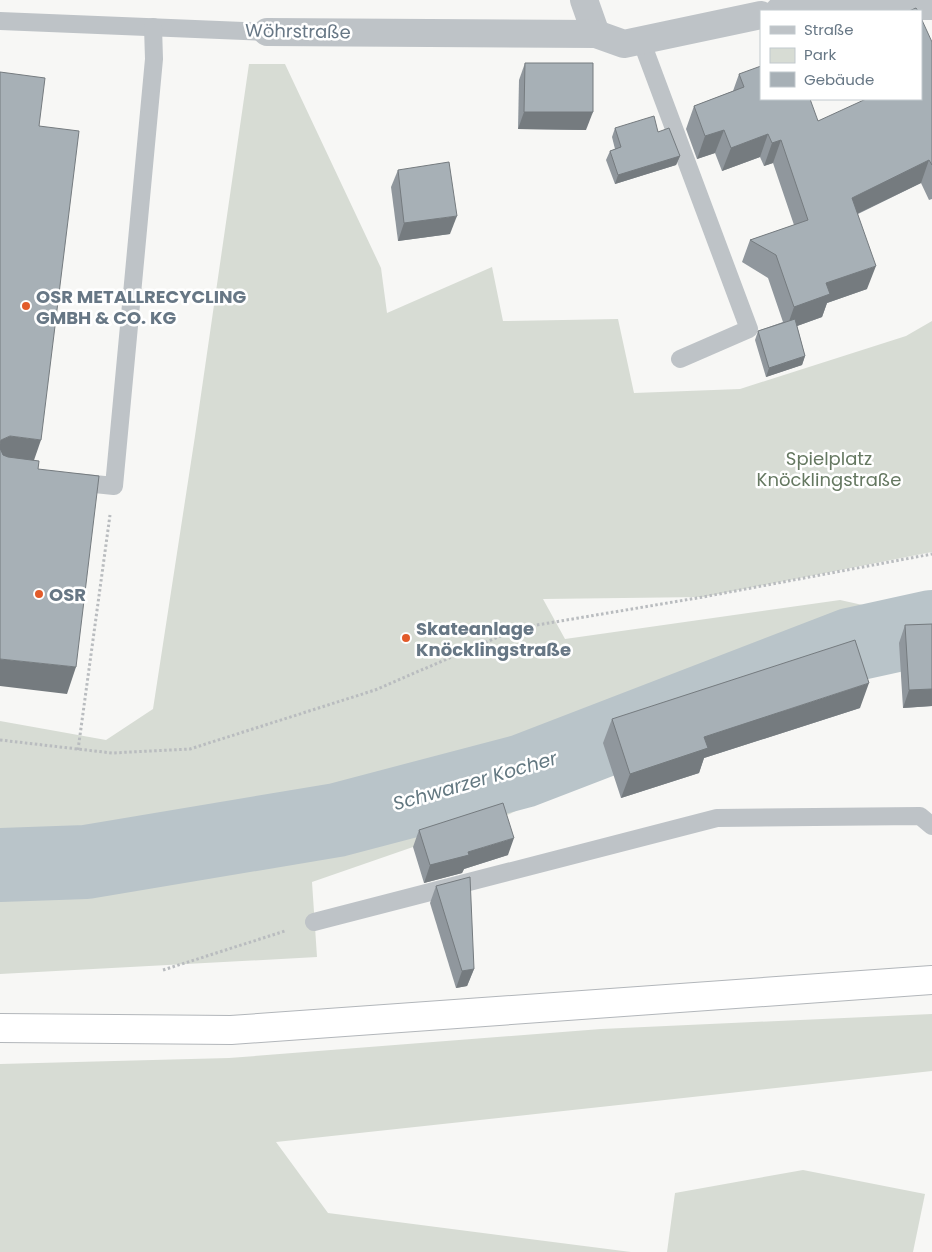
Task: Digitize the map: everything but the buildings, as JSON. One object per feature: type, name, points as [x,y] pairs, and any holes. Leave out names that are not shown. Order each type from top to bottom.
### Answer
[{"type":"highway","points":[[0,1028],[231,1030],[932,980]]},
{"type":"street","points":[[584,0],[596,34]]},
{"type":"street","points":[[784,10],[806,6],[932,6]]},
{"type":"street","name":"Wöhrstraße","points":[[267,32],[596,34],[624,44],[760,15]]},
{"type":"lane","name":"Wöhrstraße","points":[[0,21],[267,32]]},
{"type":"lane","points":[[57,479],[114,486],[154,60],[153,27]]},
{"type":"lane","points":[[641,40],[749,329],[680,358]]},
{"type":"lane","points":[[314,922],[717,818],[920,816],[932,826]]},
{"type":"path","points":[[78,750],[114,486]]},
{"type":"path","points":[[0,740],[112,753],[190,749],[375,690],[519,628],[703,597],[932,554]]},
{"type":"path","points":[[163,970],[314,922]]},
{"type":"green space","name":"Spielplatz Knöcklingstraße","points":[[249,64],[285,64],[381,268],[387,313],[492,267],[503,321],[618,319],[634,393],[740,389],[906,336],[932,321],[932,552],[703,597],[543,599],[565,639],[840,600],[912,616],[932,613],[932,638],[899,643],[846,664],[602,725],[580,780],[497,820],[312,882],[317,957],[0,974],[0,721],[106,740],[153,709]]},
{"type":"green space","points":[[932,1014],[932,1071],[276,1142],[328,1213],[631,1252],[0,1252],[0,1064],[229,1058],[601,1029]]},
{"type":"green space","points":[[803,1170],[925,1194],[913,1252],[667,1252],[675,1193]]},
{"type":"waterway","name":"Schwarzer Kocher","points":[[0,865],[86,862],[337,820],[523,771],[850,645],[932,627]]},
{"type":"place","name":"OSR METALLRECYCLING GMBH & CO. KG","points":[[26,306]]},
{"type":"place","name":"OSR","points":[[39,594]]},
{"type":"place","name":"Skateanlage Knöcklingstraße","points":[[406,638]]}]
